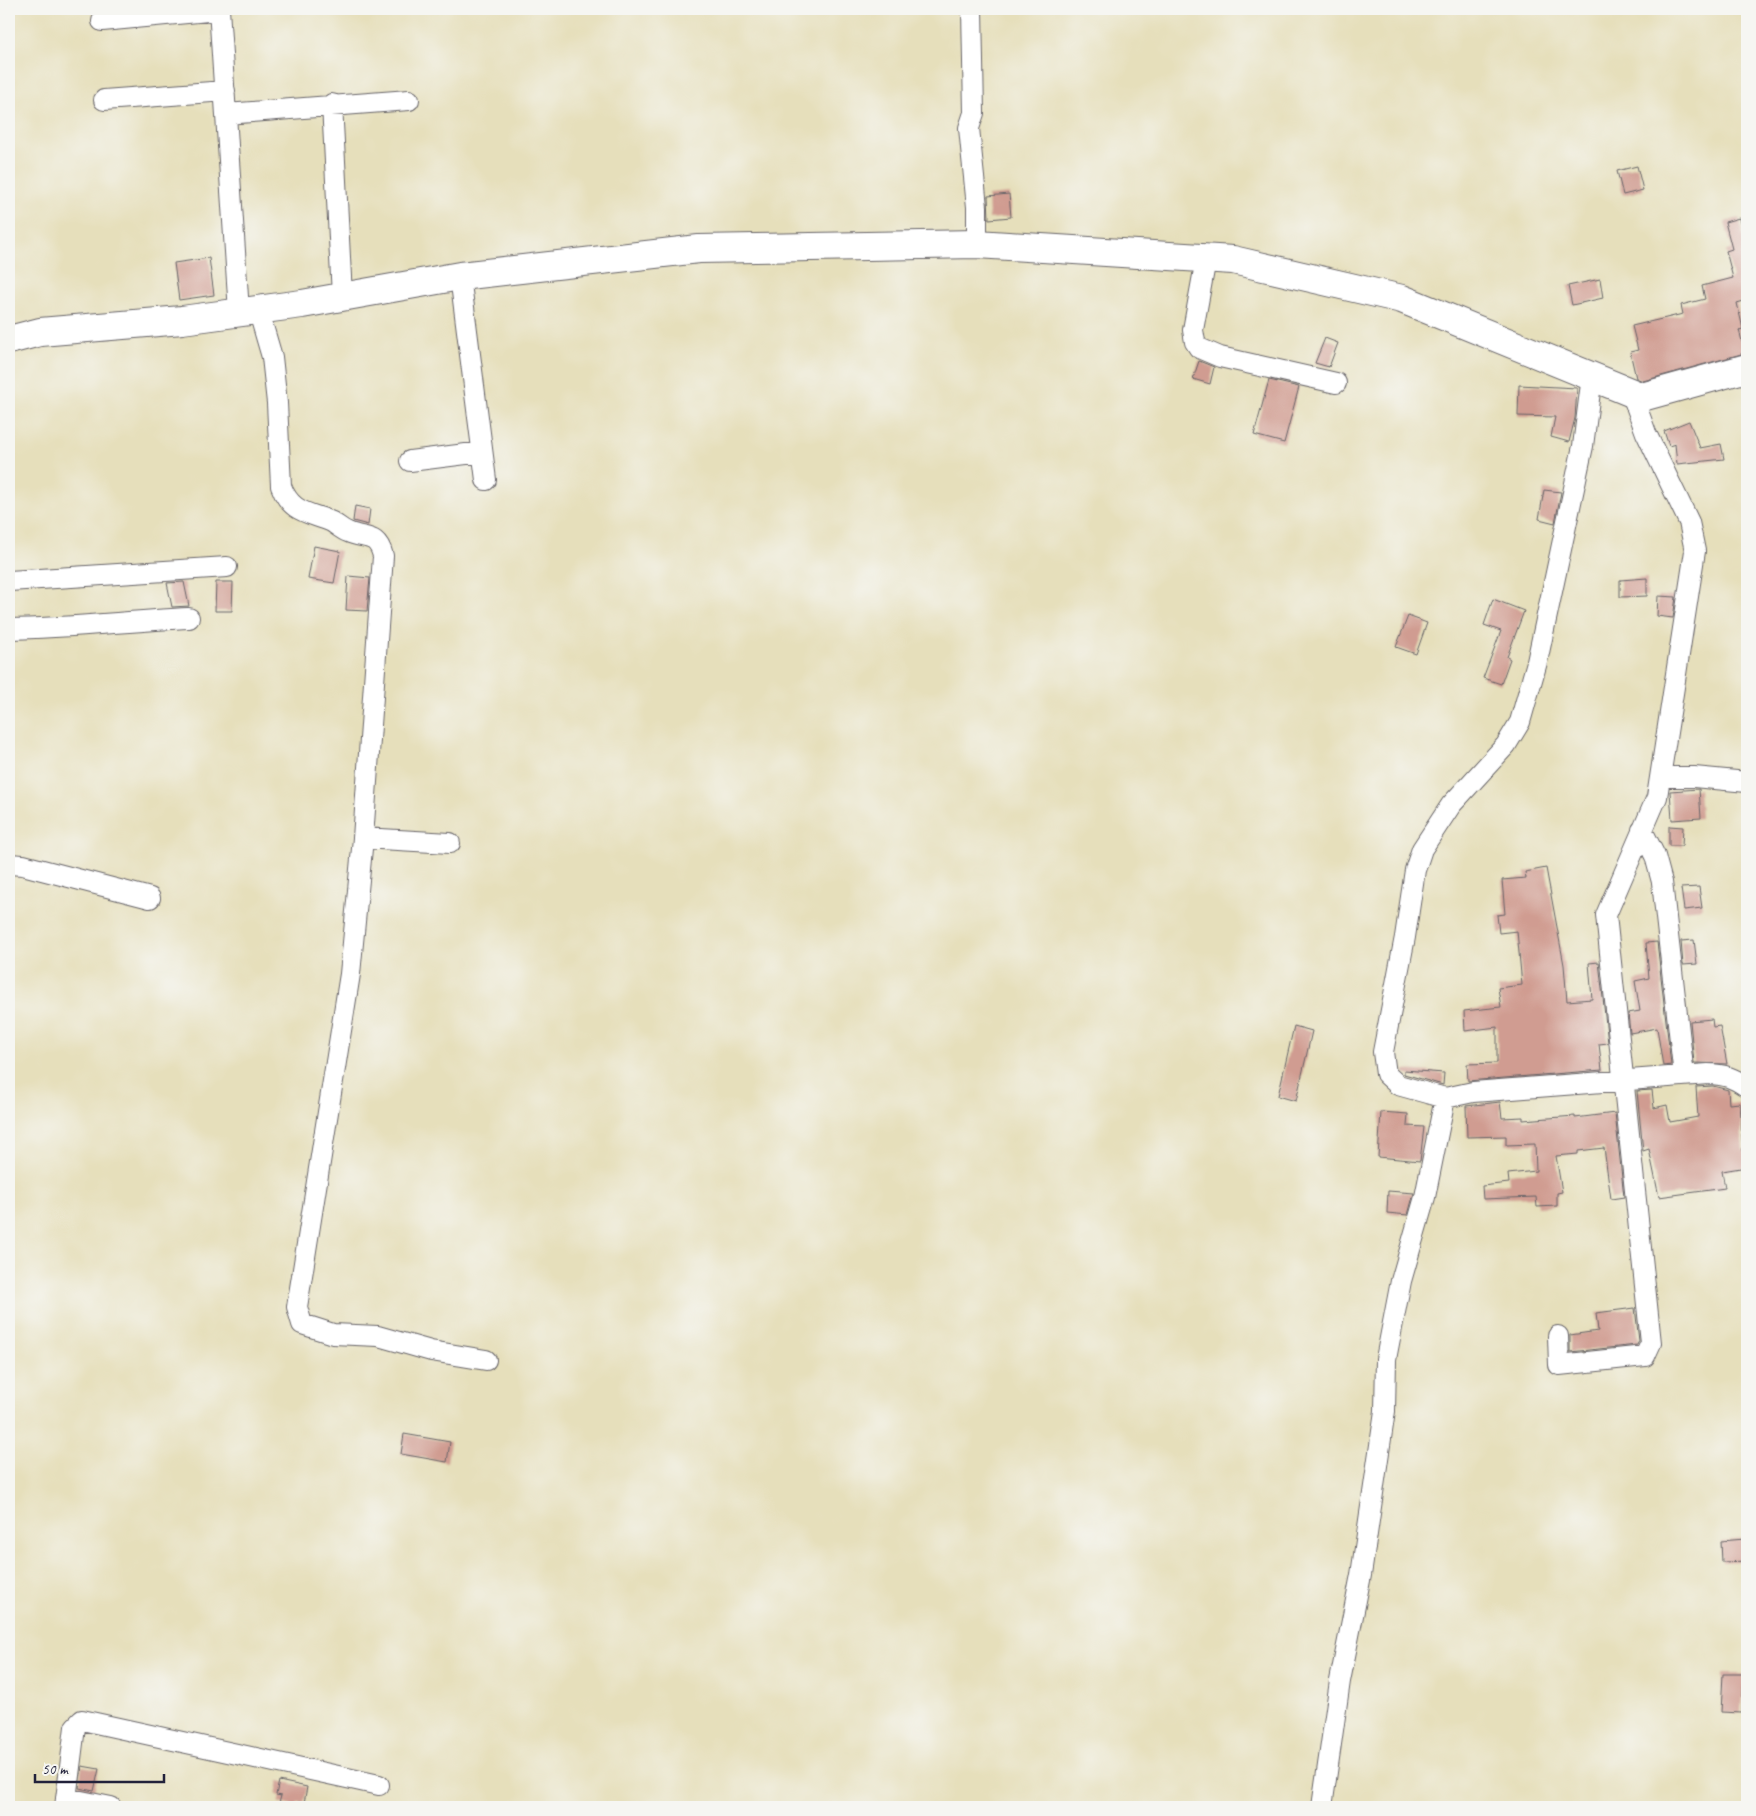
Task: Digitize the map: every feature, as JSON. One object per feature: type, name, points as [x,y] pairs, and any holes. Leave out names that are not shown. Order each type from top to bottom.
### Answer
[{"type":"street","points":[[102,21],[219,9],[226,114],[249,311],[272,357],[277,404],[281,486],[285,498],[299,510],[333,522],[348,533],[372,538],[378,542],[383,556],[356,931],[313,1196],[297,1307],[298,1316],[302,1324],[333,1334],[378,1336],[431,1351],[486,1360]]},
{"type":"street","points":[[972,9],[974,113],[969,128],[977,207],[977,244]]},
{"type":"street","points":[[104,100],[225,91]]},
{"type":"street","points":[[226,114],[332,104],[409,100]]},
{"type":"street","points":[[332,104],[342,296]]},
{"type":"street","points":[[9,340],[40,332],[182,320],[249,311],[460,276],[699,248],[977,244],[1233,260],[1402,299],[1642,396],[1747,368]]},
{"type":"street","points":[[1206,259],[1193,330],[1195,342],[1199,348],[1220,357],[1336,384]]},
{"type":"street","points":[[460,276],[486,480]]},
{"type":"street","points":[[1592,376],[1584,446],[1537,662],[1520,722],[1506,745],[1452,805],[1422,849],[1415,870],[1405,937],[1383,1052],[1384,1069],[1391,1080],[1398,1085],[1445,1098],[1473,1092],[1719,1074],[1735,1078],[1747,1087]]},
{"type":"street","points":[[1558,1336],[1559,1365],[1645,1356],[1651,1343],[1606,916],[1657,797],[1662,777],[1694,551],[1689,522],[1646,432],[1631,392]]},
{"type":"street","points":[[410,461],[482,452]]},
{"type":"street","points":[[9,581],[227,566]]},
{"type":"street","points":[[9,629],[77,627],[111,622],[189,618]]},
{"type":"street","points":[[1662,777],[1694,777],[1747,782]]},
{"type":"street","points":[[1642,830],[1655,856],[1662,882],[1684,1076]]},
{"type":"street","points":[[363,838],[450,842]]},
{"type":"street","points":[[9,864],[23,865],[150,898]]},
{"type":"street","points":[[1322,1807],[1340,1681],[1361,1575],[1385,1411],[1386,1360],[1402,1281],[1425,1197],[1445,1098]]},
{"type":"street","points":[[110,1807],[65,1802],[75,1727],[82,1720],[379,1785]]},
{"type":"building","points":[[1637,166],[1643,190],[1623,195],[1617,171]]},
{"type":"building","points":[[1009,194],[1011,217],[989,219],[988,196]]},
{"type":"building","points":[[1739,218],[1747,250],[1747,300],[1737,303],[1743,329],[1739,330],[1745,353],[1643,381],[1636,378],[1630,352],[1638,350],[1632,326],[1683,314],[1681,305],[1705,299],[1702,286],[1733,278],[1726,251],[1732,249],[1725,222]]},
{"type":"building","points":[[209,258],[214,295],[179,300],[174,263]]},
{"type":"building","points":[[1600,279],[1603,298],[1572,305],[1568,286]]},
{"type":"building","points":[[1325,338],[1338,343],[1329,367],[1315,363]]},
{"type":"building","points":[[1199,361],[1214,367],[1210,384],[1193,379]]},
{"type":"building","points":[[1269,380],[1299,387],[1284,443],[1254,435]]},
{"type":"building","points":[[1519,385],[1577,388],[1575,418],[1569,442],[1551,437],[1555,417],[1518,416]]},
{"type":"building","points":[[1689,421],[1700,448],[1721,444],[1724,459],[1677,464],[1675,444],[1669,446],[1664,431]]},
{"type":"building","points":[[1544,490],[1561,492],[1555,523],[1539,519]]},
{"type":"building","points":[[355,506],[370,509],[368,525],[353,521]]},
{"type":"building","points":[[314,546],[340,551],[334,583],[308,579]]},
{"type":"building","points":[[348,576],[370,578],[367,611],[346,610]]},
{"type":"building","points":[[1647,578],[1647,596],[1620,597],[1620,580]]},
{"type":"building","points":[[184,582],[189,606],[172,607],[167,583]]},
{"type":"building","points":[[216,582],[233,582],[232,611],[215,611]]},
{"type":"building","points":[[1658,596],[1676,597],[1673,618],[1657,616]]},
{"type":"building","points":[[1493,599],[1524,611],[1507,657],[1510,659],[1501,684],[1483,678],[1501,631],[1484,625]]},
{"type":"building","points":[[1408,616],[1427,623],[1416,654],[1396,647]]},
{"type":"building","points":[[1699,789],[1701,818],[1672,820],[1670,791]]},
{"type":"building","points":[[1669,826],[1683,827],[1682,846],[1669,846]]},
{"type":"building","points":[[1546,868],[1564,965],[1567,1001],[1592,999],[1589,963],[1599,962],[1608,1043],[1599,1044],[1602,1070],[1468,1081],[1467,1064],[1497,1063],[1497,1027],[1465,1031],[1464,1011],[1501,1007],[1498,988],[1522,985],[1517,931],[1499,933],[1497,915],[1505,914],[1502,880],[1526,878],[1525,872]]},
{"type":"building","points":[[1699,887],[1702,908],[1684,910],[1681,888]]},
{"type":"building","points":[[1694,940],[1697,964],[1683,965],[1681,941]]},
{"type":"building","points":[[1657,942],[1671,1065],[1663,1066],[1657,1028],[1630,1033],[1628,1013],[1640,1011],[1635,981],[1649,978],[1646,943]]},
{"type":"building","points":[[1712,1019],[1713,1027],[1720,1026],[1727,1064],[1694,1063],[1690,1021]]},
{"type":"building","points":[[1294,1026],[1312,1031],[1296,1101],[1278,1096]]},
{"type":"building","points":[[1404,1070],[1444,1073],[1443,1085],[1404,1074]]},
{"type":"building","points":[[1713,1086],[1728,1090],[1729,1104],[1740,1103],[1743,1151],[1747,1151],[1747,1167],[1722,1171],[1725,1188],[1659,1197],[1649,1149],[1643,1151],[1637,1091],[1652,1090],[1654,1108],[1667,1105],[1670,1122],[1698,1117],[1696,1087]]},
{"type":"building","points":[[1500,1102],[1502,1118],[1523,1117],[1523,1120],[1575,1116],[1575,1118],[1615,1113],[1624,1197],[1611,1199],[1604,1148],[1578,1151],[1578,1154],[1556,1156],[1562,1192],[1557,1193],[1557,1206],[1537,1207],[1536,1197],[1483,1199],[1482,1186],[1509,1183],[1508,1174],[1536,1171],[1535,1144],[1506,1145],[1506,1136],[1467,1137],[1466,1106]]},
{"type":"building","points":[[1381,1112],[1408,1114],[1407,1126],[1424,1127],[1420,1161],[1378,1157]]},
{"type":"building","points":[[1388,1191],[1414,1193],[1408,1215],[1387,1213]]},
{"type":"building","points":[[1635,1308],[1639,1341],[1637,1345],[1570,1352],[1570,1335],[1598,1331],[1596,1313]]},
{"type":"building","points":[[404,1434],[450,1442],[447,1462],[401,1454]]},
{"type":"building","points":[[1745,1539],[1747,1561],[1722,1562],[1721,1541]]},
{"type":"building","points":[[1723,1674],[1744,1674],[1742,1713],[1721,1712]]},
{"type":"building","points":[[82,1766],[99,1769],[94,1791],[79,1788]]},
{"type":"building","points":[[279,1781],[307,1787],[304,1803],[298,1802],[297,1807],[279,1803],[281,1796],[276,1795]]}]
